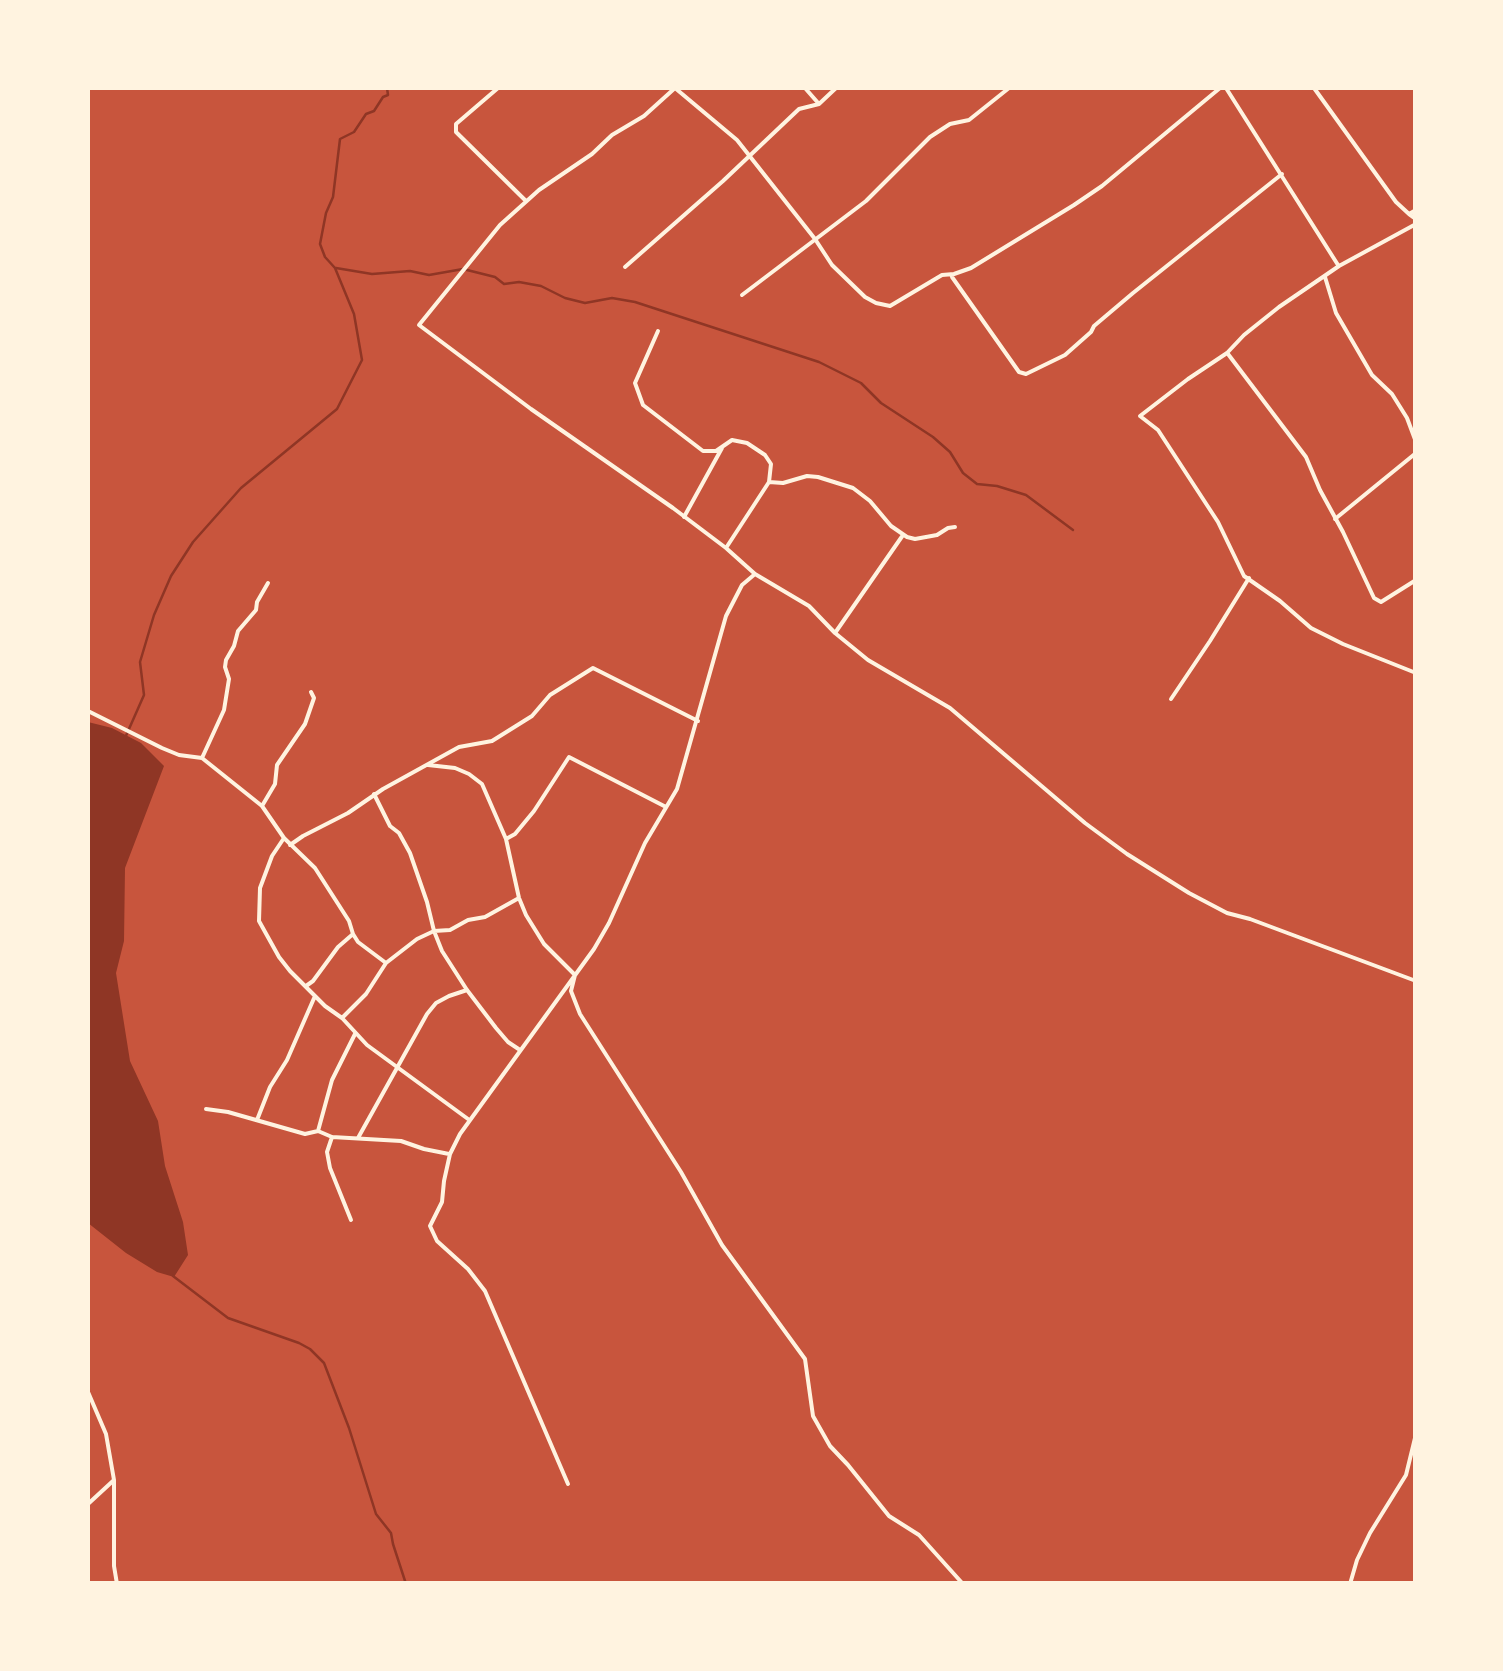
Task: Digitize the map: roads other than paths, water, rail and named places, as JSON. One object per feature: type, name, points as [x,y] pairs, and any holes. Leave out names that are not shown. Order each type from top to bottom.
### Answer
[{"type":"street","points":[[498,88],[456,124],[456,132],[526,202]]},
{"type":"street","points":[[1339,266],[1223,88],[1074,205],[971,268],[942,275],[894,305],[880,305],[866,297],[832,264],[728,132],[675,88],[500,226],[419,325],[726,548],[755,574],[809,606],[835,634],[868,660],[950,708],[1084,823],[1127,854],[1227,913],[1416,981]]},
{"type":"street","points":[[805,88],[818,104]]},
{"type":"street","points":[[625,267],[800,109],[818,104],[836,88]]},
{"type":"street","points":[[742,295],[866,201],[930,137],[950,124],[968,120],[1009,88]]},
{"type":"street","points":[[1314,88],[1396,202],[1416,221],[1279,307],[1227,354],[1140,416],[1158,430],[1223,530],[1244,576],[1310,628],[1416,673]]},
{"type":"street","points":[[951,274],[1019,372],[1026,374],[1065,355],[1133,292],[1282,174]]},
{"type":"street","points":[[1409,214],[1416,210]]},
{"type":"street","points":[[1325,277],[1336,313],[1372,375],[1392,394],[1416,442]]},
{"type":"street","points":[[658,331],[635,383],[643,404],[702,452],[716,451],[732,440],[755,446],[771,464],[769,482],[726,548]]},
{"type":"street","points":[[1227,354],[1306,457],[1371,594],[1377,601],[1384,600],[1416,580]]},
{"type":"street","points":[[684,517],[722,448]]},
{"type":"street","points":[[1335,519],[1416,453]]},
{"type":"street","points":[[769,482],[783,483],[808,476],[853,488],[903,535],[922,539],[955,527]]},
{"type":"street","points":[[835,634],[903,535]]},
{"type":"street","points":[[568,1484],[486,1291],[437,1240],[430,1226],[442,1202],[450,1154],[469,1120],[594,949],[645,843],[677,788],[726,616],[742,584],[755,574]]},
{"type":"street","points":[[1170,699],[1249,578]]},
{"type":"street","points":[[202,758],[224,710],[229,679],[226,660],[238,631],[256,610],[268,582]]},
{"type":"street","points":[[290,845],[459,747],[492,741],[532,716],[550,695],[593,668],[698,721]]},
{"type":"street","points":[[262,806],[275,784],[277,765],[306,724],[314,698],[312,692]]},
{"type":"street","points":[[88,711],[179,755],[202,758],[262,806],[284,838],[315,868],[350,921],[358,942],[386,963]]},
{"type":"street","points":[[506,839],[534,812],[570,756],[667,808]]},
{"type":"street","points":[[428,764],[455,768],[482,784],[506,839],[526,915],[544,944],[574,975]]},
{"type":"street","points":[[374,794],[390,826],[399,833],[410,853],[442,951],[508,1042],[521,1051]]},
{"type":"street","points":[[284,838],[272,856],[260,888],[258,922],[279,957],[354,1034],[469,1120]]},
{"type":"street","points":[[342,1018],[366,994],[386,963],[417,939],[434,931],[450,930],[468,920],[485,918],[519,898]]},
{"type":"street","points":[[306,986],[353,934]]},
{"type":"street","points":[[574,975],[571,991],[580,1014],[681,1172],[722,1245],[804,1359],[814,1416],[830,1446],[889,1516],[919,1535],[963,1584]]},
{"type":"street","points":[[358,1138],[427,1014],[436,1003],[467,990]]},
{"type":"street","points":[[258,1120],[315,996]]},
{"type":"street","points":[[318,1131],[332,1080],[354,1034]]},
{"type":"street","points":[[206,1109],[305,1134],[318,1131],[332,1136],[401,1141],[450,1154]]},
{"type":"street","points":[[332,1136],[327,1152],[330,1168],[351,1220]]},
{"type":"street","points":[[88,1392],[106,1434],[114,1480],[117,1584]]},
{"type":"street","points":[[1350,1584],[1370,1533],[1406,1475],[1416,1434]]},
{"type":"street","points":[[88,1504],[114,1480]]},
{"type":"waterway","points":[[125,738],[144,695],[140,662],[171,576],[193,542],[241,488],[337,409],[362,360],[354,314],[335,268],[320,244],[333,197],[340,139],[354,132],[366,114],[374,111],[388,95],[387,88]]},
{"type":"waterway","points":[[336,268],[372,274],[410,271],[429,275],[463,269],[495,277],[504,284],[541,286],[585,303],[612,298],[635,302],[819,362],[861,383],[881,403],[933,437],[977,484],[1026,495],[1073,530]]},
{"type":"waterway","points":[[173,1276],[228,1318],[299,1343],[324,1363],[376,1514],[391,1533],[406,1584]]}]
